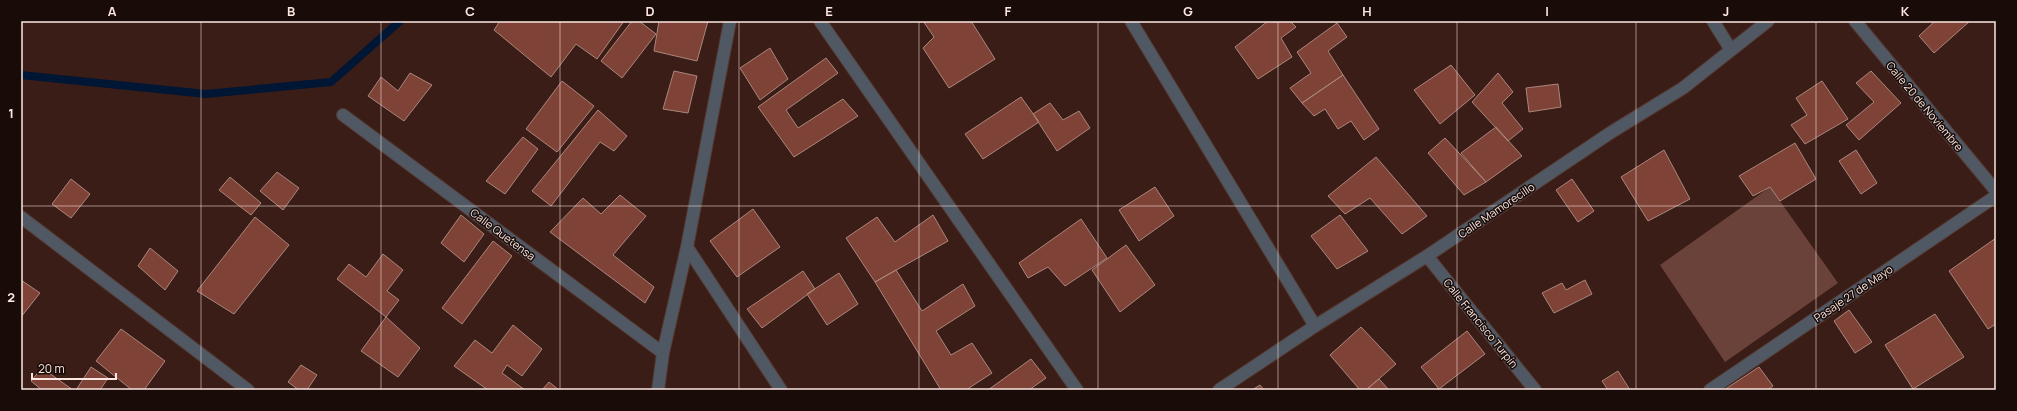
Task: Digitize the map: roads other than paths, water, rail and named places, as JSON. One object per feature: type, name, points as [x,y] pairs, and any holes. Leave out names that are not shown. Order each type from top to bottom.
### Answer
[{"type":"street","points":[[658,390],[663,353],[687,246],[730,21]]},
{"type":"street","points":[[820,21],[1077,390]]},
{"type":"street","points":[[1131,21],[1315,326]]},
{"type":"street","points":[[1713,21],[1731,50]]},
{"type":"street","name":"Calle Mamorecillo","points":[[1219,390],[1315,326],[1427,256],[1610,133],[1683,88],[1768,21]]},
{"type":"street","name":"Calle 20 de Noviembre","points":[[1855,21],[1996,191]]},
{"type":"street","name":"Calle Quetensa","points":[[343,115],[663,353]]},
{"type":"street","name":"Pasaje 27 de Mayo","points":[[1710,390],[1996,196]]},
{"type":"street","points":[[22,220],[248,390]]},
{"type":"street","points":[[687,246],[781,390]]},
{"type":"street","name":"Calle Francisco Turpín","points":[[1427,256],[1535,390]]},
{"type":"waterway","points":[[21,75],[206,94],[331,82],[400,21]]}]
